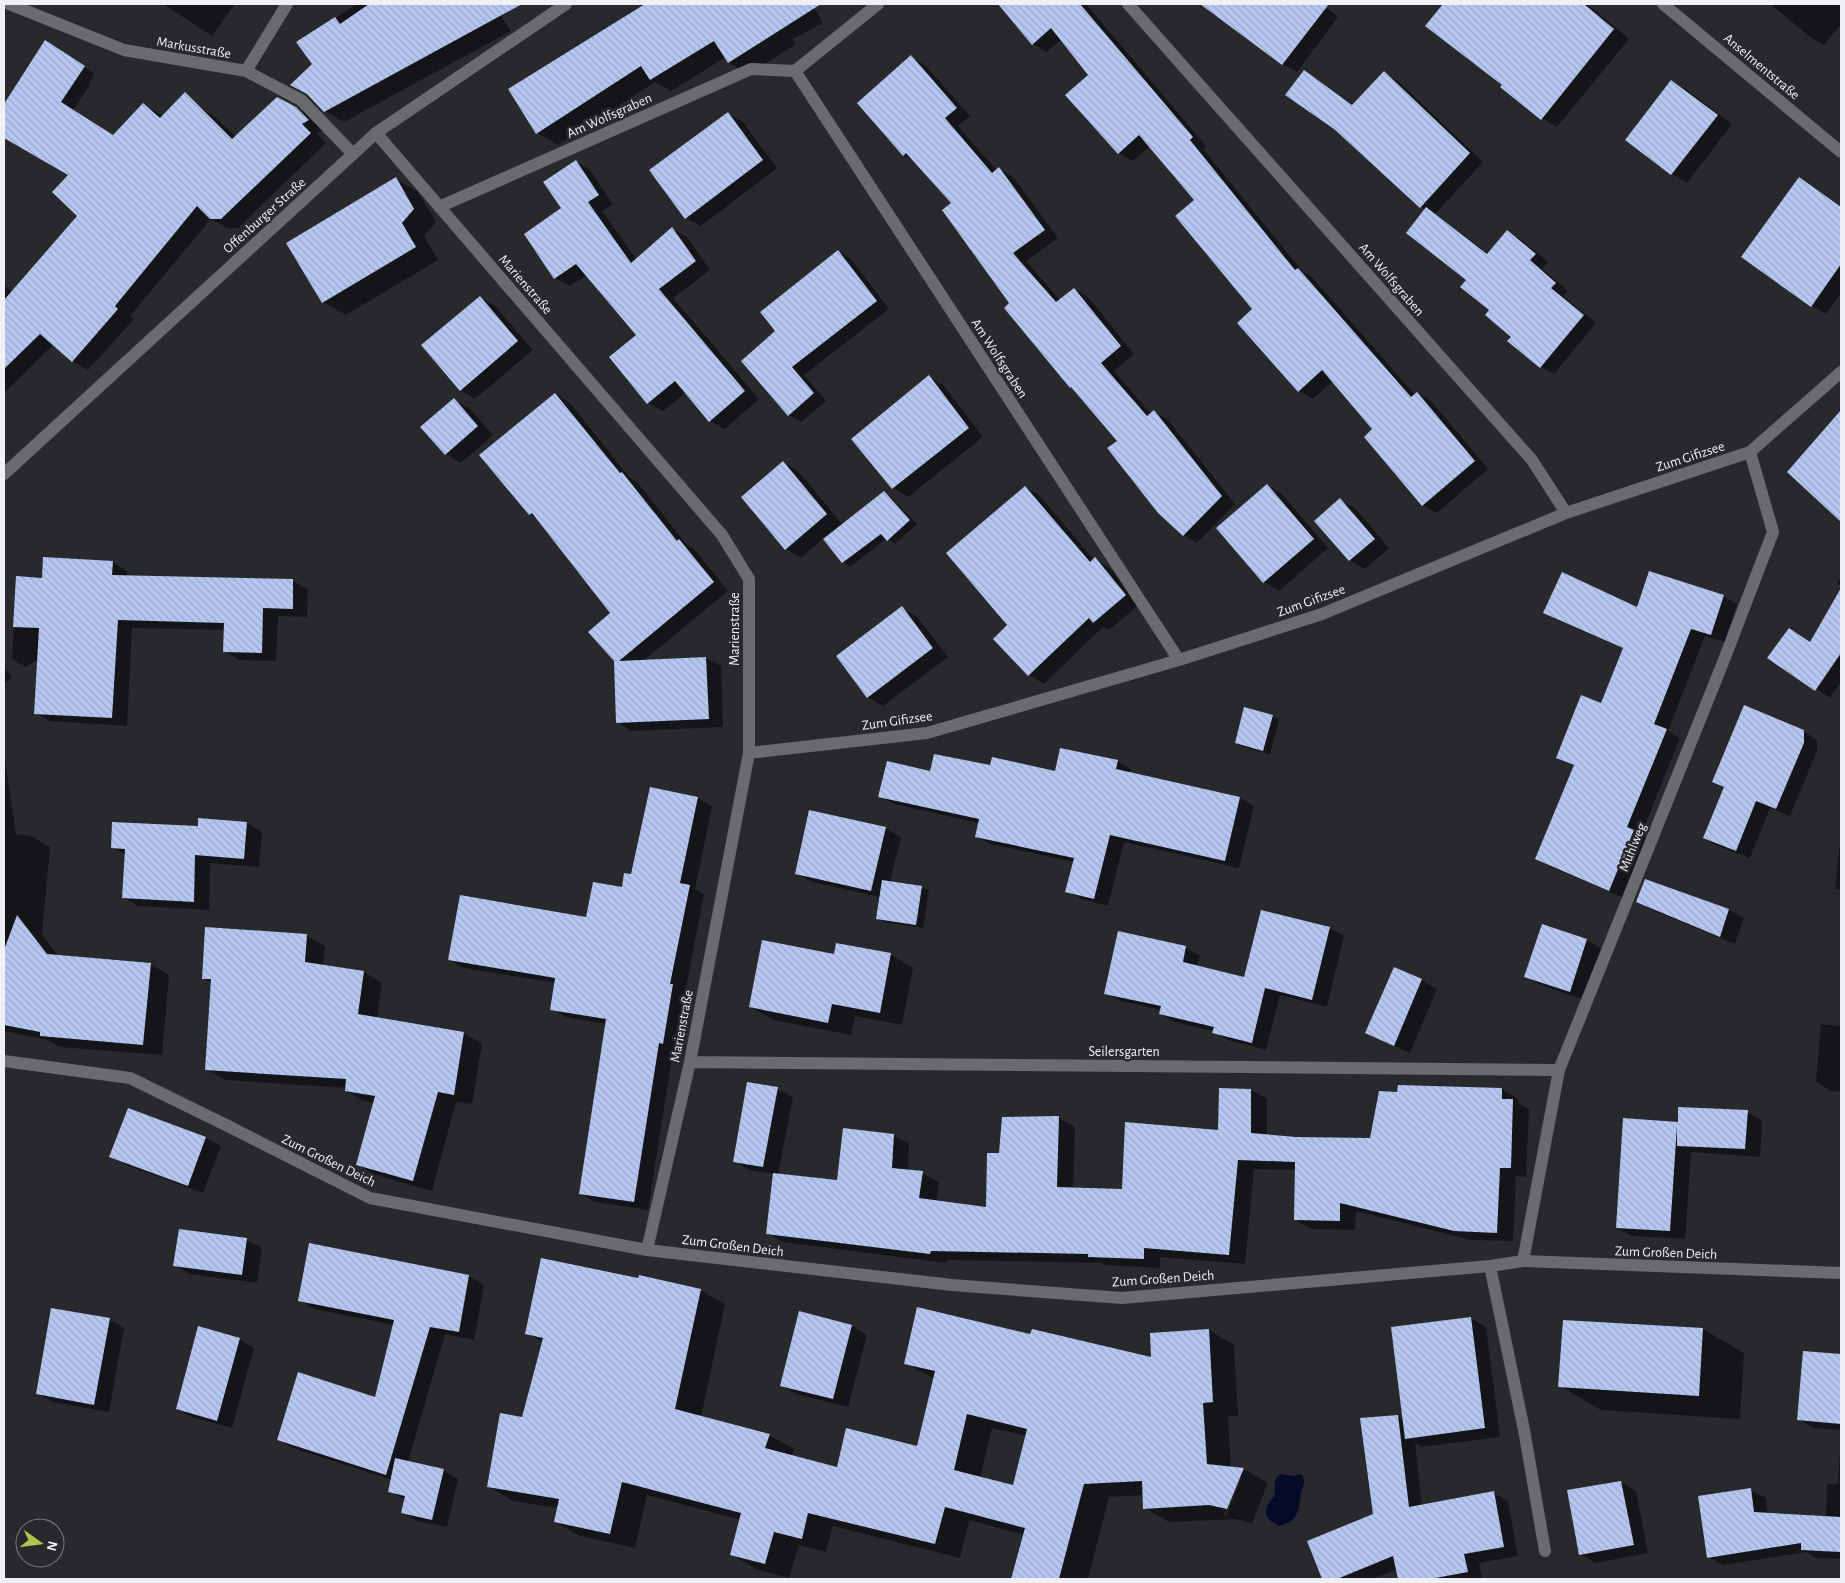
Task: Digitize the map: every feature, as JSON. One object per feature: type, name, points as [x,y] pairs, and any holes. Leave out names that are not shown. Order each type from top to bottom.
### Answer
[{"type":"street","name":"Markusstraße","points":[[9,4],[124,50],[246,71],[301,100],[353,154]]},
{"type":"street","points":[[246,71],[287,4]]},
{"type":"street","name":"Offenburger Straße","points":[[4,474],[376,133],[566,4]]},
{"type":"street","points":[[795,71],[878,4]]},
{"type":"street","name":"Am Wolfsgraben","points":[[1128,4],[1532,460],[1566,513]]},
{"type":"street","name":"Anselmentstraße","points":[[1663,4],[1841,152]]},
{"type":"street","name":"Am Wolfsgraben","points":[[439,206],[752,69],[795,71],[1179,660]]},
{"type":"street","name":"Marienstraße","points":[[376,133],[722,535],[749,579],[749,753],[690,1062],[647,1250]]},
{"type":"street","name":"Zum Gifizsee","points":[[749,753],[926,733],[1179,660],[1322,614],[1566,513],[1750,452],[1841,372]]},
{"type":"street","name":"Mühlweg","points":[[1523,1262],[1559,1070],[1774,532],[1750,452]]},
{"type":"street","name":"Zum Großen Deich","points":[[4,1061],[130,1078],[370,1198],[647,1250],[952,1285],[1122,1298],[1523,1262],[1841,1273]]},
{"type":"street","name":"Seilersgarten","points":[[690,1062],[1559,1070]]},
{"type":"street","points":[[1490,1266],[1524,1430],[1545,1551]]},
{"type":"water","points":[[1281,1474],[1294,1476],[1301,1474],[1304,1481],[1297,1514],[1291,1521],[1279,1526],[1266,1516],[1266,1508],[1275,1495],[1276,1480]]},
{"type":"building","points":[[369,4],[522,4],[324,112],[307,94],[290,85],[312,64],[296,42],[335,17],[340,24]]},
{"type":"building","points":[[645,4],[821,4],[728,63],[714,41],[650,80],[641,66],[536,134],[508,89]]},
{"type":"building","points":[[998,4],[1080,4],[1193,137],[1190,140],[1295,270],[1298,268],[1411,397],[1417,392],[1475,461],[1422,506],[1364,437],[1372,429],[1322,370],[1298,392],[1237,323],[1252,309],[1175,216],[1194,200],[1139,135],[1118,154],[1065,95],[1088,75],[1051,28],[1032,45]]},
{"type":"building","points":[[1200,4],[1329,4],[1282,65]]},
{"type":"building","points":[[1443,4],[1584,4],[1614,29],[1541,120],[1500,87],[1502,85],[1425,26]]},
{"type":"building","points":[[45,40],[85,66],[61,102],[113,135],[143,103],[160,118],[185,92],[232,139],[277,97],[296,107],[309,120],[302,124],[311,133],[221,219],[210,219],[197,206],[115,306],[118,309],[72,362],[40,334],[4,369],[4,300],[77,216],[52,192],[68,175],[4,138],[4,104]]},
{"type":"building","points":[[911,55],[957,108],[945,118],[992,173],[999,167],[1045,230],[1013,253],[1056,302],[1074,288],[1121,346],[1101,363],[1147,416],[1154,410],[1222,496],[1183,536],[1158,513],[1107,448],[1117,441],[1070,388],[1004,308],[1009,303],[942,210],[951,203],[906,153],[903,156],[857,103]]},
{"type":"building","points":[[1304,70],[1352,105],[1384,71],[1470,153],[1420,208],[1334,129],[1285,95]]},
{"type":"building","points":[[1671,80],[1718,115],[1671,175],[1625,140]]},
{"type":"building","points":[[728,112],[763,160],[685,219],[649,170]]},
{"type":"building","points":[[576,160],[599,195],[588,202],[631,263],[672,227],[696,261],[659,289],[745,391],[709,422],[675,381],[647,404],[609,357],[636,335],[576,264],[554,279],[524,234],[561,208],[543,182]]},
{"type":"building","points":[[396,177],[414,209],[402,223],[416,247],[322,303],[286,243]]},
{"type":"building","points":[[1799,177],[1841,207],[1841,264],[1811,307],[1741,257]]},
{"type":"building","points":[[1426,207],[1487,254],[1507,230],[1536,254],[1530,260],[1556,283],[1551,288],[1584,315],[1540,368],[1507,341],[1511,337],[1485,315],[1489,310],[1460,287],[1466,280],[1406,233]]},
{"type":"building","points":[[838,250],[877,301],[792,367],[814,393],[788,416],[741,361],[775,331],[760,312]]},
{"type":"building","points":[[480,296],[518,341],[460,391],[421,345]]},
{"type":"building","points":[[929,375],[969,428],[892,489],[851,439]]},
{"type":"building","points":[[555,393],[677,541],[679,539],[714,582],[619,661],[706,657],[709,719],[616,723],[614,661],[588,632],[610,613],[532,513],[529,515],[479,455]]},
{"type":"building","points":[[454,398],[478,426],[445,455],[420,427]]},
{"type":"building","points":[[1841,410],[1841,522],[1787,472]]},
{"type":"building","points":[[783,461],[827,514],[785,550],[741,497]]},
{"type":"building","points":[[1267,484],[1314,539],[1263,583],[1216,528]]},
{"type":"building","points":[[1025,486],[1090,562],[1095,557],[1126,595],[1093,623],[1089,618],[1028,676],[993,639],[1007,625],[946,553]]},
{"type":"building","points":[[884,491],[910,520],[887,541],[881,534],[842,563],[823,539]]},
{"type":"building","points":[[1340,498],[1375,539],[1349,561],[1314,521]]},
{"type":"building","points":[[43,557],[113,561],[112,575],[293,579],[293,609],[263,608],[262,653],[223,652],[224,623],[118,620],[112,718],[34,714],[39,628],[13,627],[16,576],[42,578]]},
{"type":"building","points":[[1649,571],[1724,595],[1711,635],[1691,629],[1654,724],[1667,729],[1627,827],[1634,830],[1609,891],[1535,859],[1574,765],[1556,758],[1581,695],[1601,703],[1623,648],[1543,613],[1562,572],[1637,607]]},
{"type":"building","points":[[1841,588],[1841,653],[1815,691],[1767,658],[1789,628],[1810,642]]},
{"type":"building","points":[[902,606],[933,648],[867,698],[836,656]]},
{"type":"building","points":[[1744,705],[1804,730],[1804,743],[1776,809],[1756,801],[1736,851],[1703,838],[1724,787],[1712,782]]},
{"type":"building","points":[[1244,707],[1273,715],[1263,751],[1235,743]]},
{"type":"building","points":[[1060,748],[1118,760],[1116,769],[1240,797],[1225,861],[1110,835],[1094,899],[1065,892],[1074,858],[975,837],[979,819],[878,797],[887,761],[930,771],[934,754],[990,765],[992,757],[1055,771]]},
{"type":"building","points":[[650,787],[698,797],[680,883],[690,885],[670,984],[673,984],[663,1044],[659,1043],[634,1202],[579,1194],[606,1019],[550,1010],[555,978],[448,960],[460,895],[586,917],[593,882],[622,887],[624,873],[631,874]]},
{"type":"building","points":[[809,810],[886,827],[871,891],[795,874]]},
{"type":"building","points":[[198,818],[247,822],[244,859],[195,855],[194,902],[122,898],[125,849],[111,848],[112,822],[198,826]]},
{"type":"building","points":[[1645,879],[1729,909],[1720,937],[1636,902]]},
{"type":"building","points":[[882,880],[922,886],[916,925],[876,919]]},
{"type":"building","points":[[1261,910],[1330,927],[1312,1000],[1265,988],[1252,1043],[1212,1033],[1214,1027],[1159,1014],[1161,1006],[1104,994],[1118,931],[1186,946],[1183,962],[1244,977]]},
{"type":"building","points":[[17,915],[47,954],[151,963],[143,1045],[40,1036],[40,1032],[4,1025],[4,950]]},
{"type":"building","points":[[1542,924],[1587,939],[1570,992],[1524,977]]},
{"type":"building","points":[[205,927],[307,934],[305,962],[364,971],[358,1014],[464,1032],[454,1095],[438,1092],[413,1181],[356,1165],[375,1096],[345,1091],[346,1079],[205,1070],[211,979],[202,979]]},
{"type":"building","points":[[762,940],[834,954],[836,943],[891,953],[880,1013],[832,1004],[828,1023],[749,1007]]},
{"type":"building","points":[[1394,967],[1422,979],[1394,1046],[1365,1033]]},
{"type":"building","points":[[747,1082],[778,1087],[763,1167],[733,1162]]},
{"type":"building","points":[[1398,1085],[1502,1088],[1502,1099],[1513,1099],[1511,1168],[1500,1168],[1497,1233],[1454,1231],[1340,1203],[1340,1221],[1294,1220],[1295,1162],[1238,1160],[1229,1255],[1144,1248],[1144,1259],[1088,1257],[1088,1254],[931,1251],[930,1254],[766,1234],[773,1173],[837,1180],[843,1128],[894,1134],[892,1168],[923,1171],[919,1198],[986,1207],[987,1153],[999,1153],[1002,1117],[1059,1116],[1057,1187],[1122,1189],[1125,1122],[1218,1130],[1219,1088],[1251,1089],[1251,1133],[1296,1137],[1370,1138],[1379,1091],[1397,1092]]},
{"type":"building","points":[[1678,1107],[1748,1110],[1745,1149],[1677,1146],[1677,1126],[1670,1231],[1616,1228],[1623,1118],[1678,1122]]},
{"type":"building","points":[[128,1108],[206,1137],[188,1186],[109,1157]]},
{"type":"building","points":[[179,1229],[247,1238],[242,1275],[173,1266]]},
{"type":"building","points":[[309,1243],[469,1275],[459,1332],[430,1327],[386,1475],[277,1440],[298,1372],[375,1397],[394,1320],[298,1301]]},
{"type":"building","points":[[541,1258],[638,1278],[639,1275],[701,1289],[675,1409],[770,1434],[765,1448],[837,1467],[846,1428],[917,1446],[935,1371],[904,1364],[917,1307],[1030,1334],[1032,1329],[1151,1357],[1150,1333],[1209,1329],[1213,1402],[1203,1403],[1207,1464],[1244,1468],[1227,1509],[1209,1505],[1143,1509],[1142,1481],[1084,1484],[1059,1579],[1011,1579],[1025,1528],[945,1507],[935,1544],[808,1513],[802,1539],[774,1532],[765,1564],[730,1555],[741,1513],[622,1482],[610,1534],[554,1522],[559,1499],[487,1487],[500,1413],[522,1417],[543,1338],[525,1334]],"holes":[[[967,1414],[1027,1429],[1013,1485],[954,1470]]]},
{"type":"building","points":[[51,1308],[110,1318],[94,1405],[36,1394]]},
{"type":"building","points":[[799,1311],[852,1325],[833,1399],[780,1386]]},
{"type":"building","points":[[1471,1317],[1485,1428],[1405,1439],[1391,1327]]},
{"type":"building","points":[[1563,1320],[1703,1328],[1699,1396],[1558,1387]]},
{"type":"building","points":[[198,1326],[240,1338],[217,1421],[176,1409]]},
{"type":"building","points":[[1803,1351],[1841,1354],[1841,1424],[1797,1420]]},
{"type":"building","points":[[1398,1415],[1409,1507],[1494,1491],[1504,1547],[1464,1554],[1468,1572],[1430,1579],[1398,1579],[1393,1556],[1337,1579],[1322,1579],[1307,1541],[1373,1514],[1360,1418]]},
{"type":"building","points":[[395,1458],[444,1469],[432,1520],[401,1513],[405,1496],[388,1492]]},
{"type":"building","points":[[1621,1481],[1634,1545],[1579,1555],[1567,1490]]},
{"type":"building","points":[[1751,1488],[1754,1512],[1841,1517],[1841,1552],[1801,1550],[1801,1543],[1707,1558],[1698,1496]]}]
